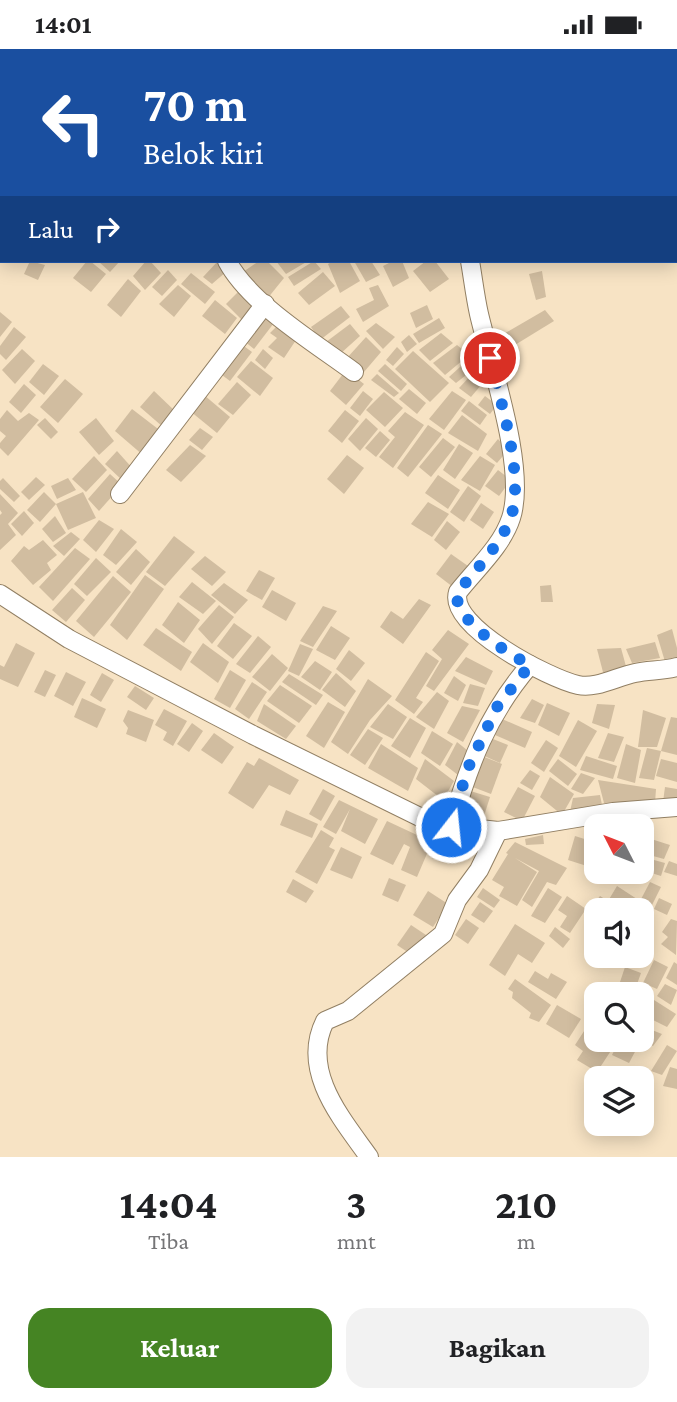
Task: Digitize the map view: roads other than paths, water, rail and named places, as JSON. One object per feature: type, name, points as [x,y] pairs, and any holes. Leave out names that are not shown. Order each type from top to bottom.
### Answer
[{"type":"street","points":[[233,263],[277,316],[354,372]]},
{"type":"street","points":[[470,263],[478,310],[502,406],[516,476],[516,491],[510,521],[505,531],[493,551],[458,592],[456,597],[460,610],[493,643],[530,665],[577,685],[590,686],[634,673],[677,667]]},
{"type":"street","points":[[120,494],[265,304]]},
{"type":"street","points":[[0,594],[69,639],[427,821],[451,827],[498,831],[613,812],[677,807]]},
{"type":"street","points":[[451,827],[467,770],[497,707],[530,665]]},
{"type":"street","points":[[369,1157],[328,1098],[317,1055],[321,1030],[325,1021],[348,1011],[443,934],[457,900],[479,870],[498,831]]}]
